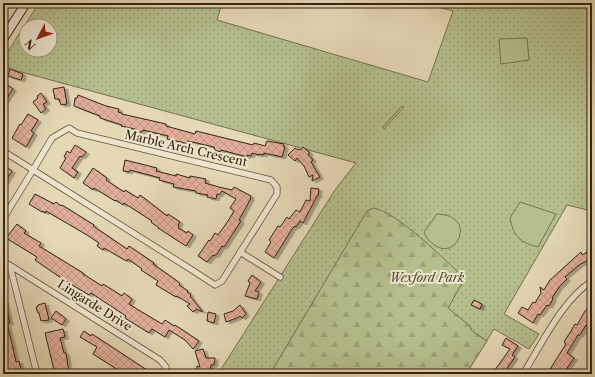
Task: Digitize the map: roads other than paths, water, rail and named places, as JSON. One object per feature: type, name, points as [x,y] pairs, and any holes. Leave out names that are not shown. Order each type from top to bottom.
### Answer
[{"type":"main road","points":[[3,39],[26,3]]},
{"type":"street","name":"Marble Arch Crescent","points":[[3,151],[33,170],[215,285],[222,281],[277,194],[277,186],[271,180],[77,133],[69,128],[52,138],[33,170]]},
{"type":"street","points":[[3,219],[33,170]]},
{"type":"street","points":[[240,252],[280,277]]},
{"type":"street","name":"Lingarde Drive","points":[[3,261],[160,360],[166,367],[163,374]]},
{"type":"street","points":[[10,266],[37,374]]},
{"type":"street","points":[[523,374],[572,298],[584,286],[592,281]]},
{"type":"park label","name":"Wexford Park","points":[[427,277]]}]
